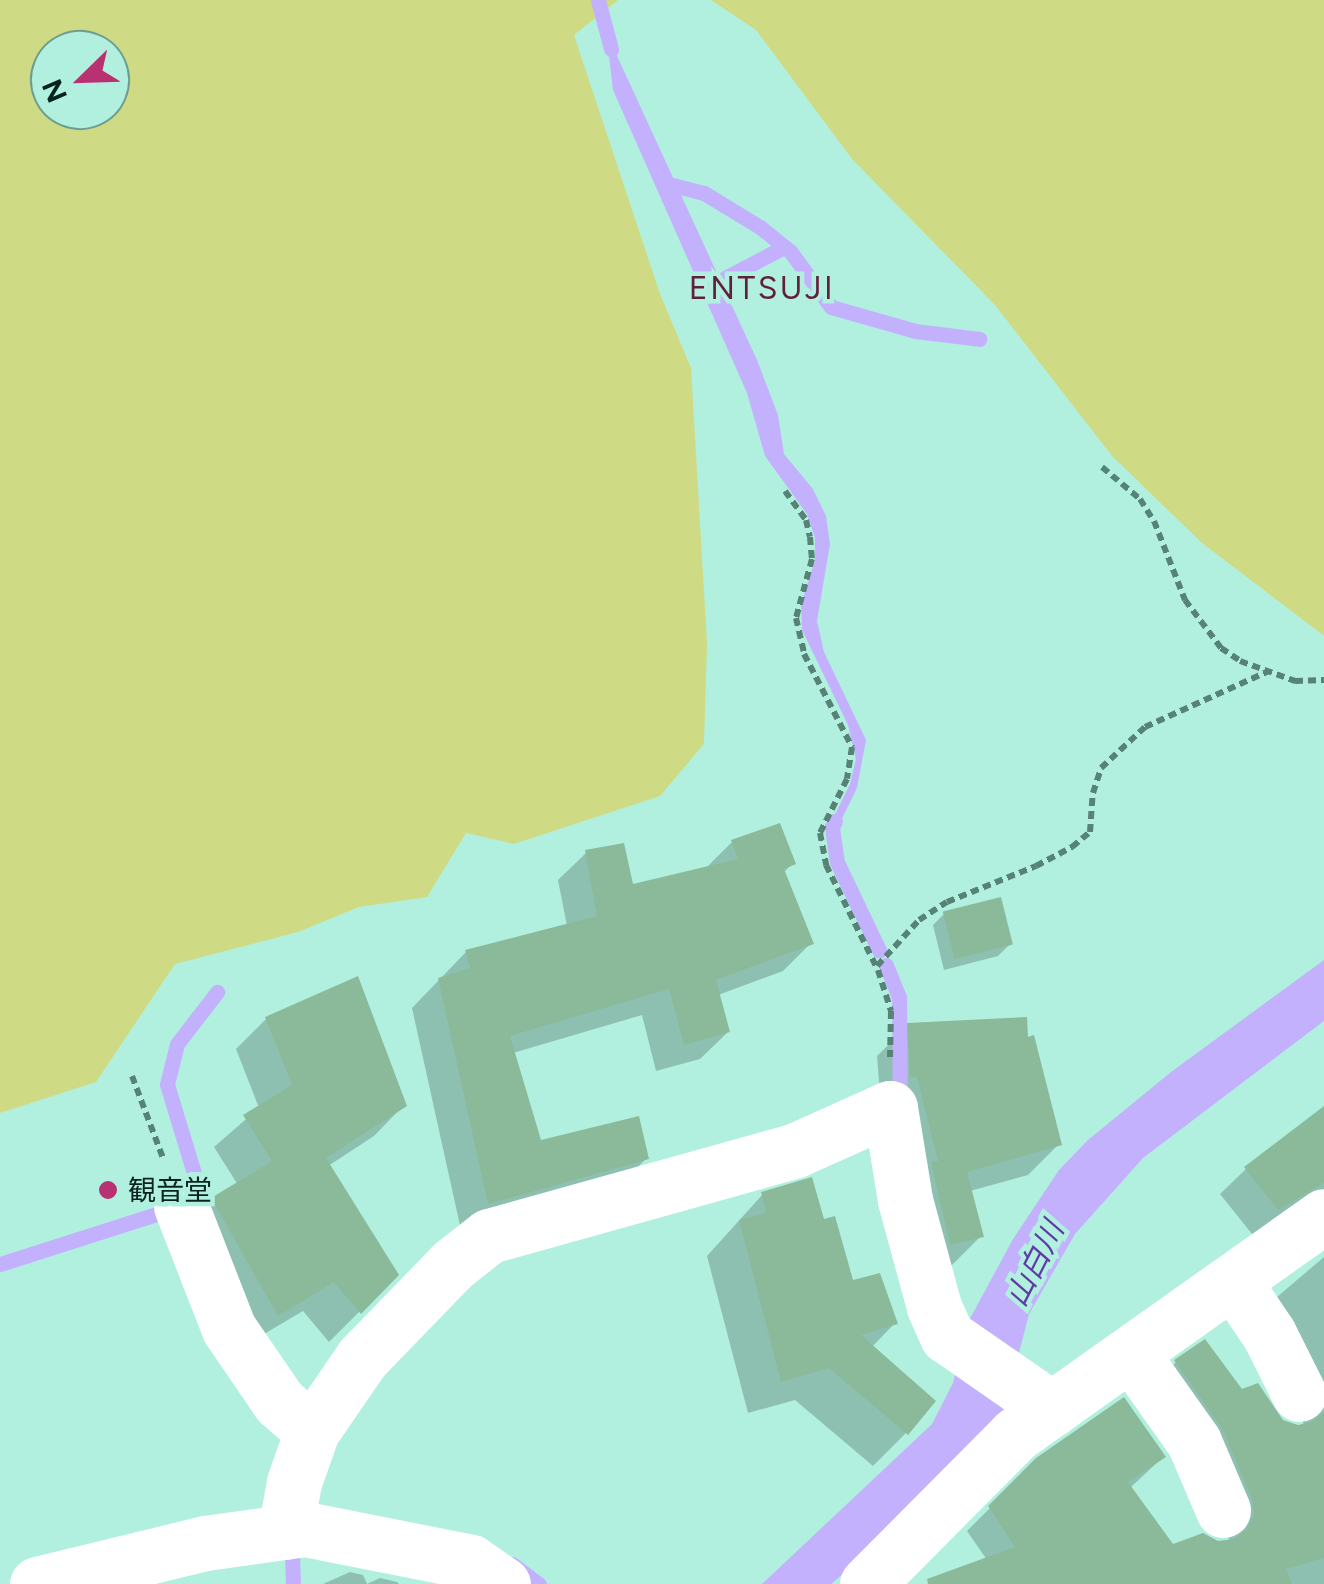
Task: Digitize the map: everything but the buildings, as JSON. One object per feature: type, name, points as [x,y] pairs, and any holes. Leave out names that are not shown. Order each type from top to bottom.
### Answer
[{"type":"street","points":[[285,1532],[294,1482],[312,1431],[362,1358],[452,1265],[490,1236],[796,1150],[890,1108],[905,1200],[934,1308],[947,1336],[1052,1409]]},
{"type":"street","points":[[181,1206],[229,1329],[278,1402],[312,1431]]},
{"type":"street","points":[[867,1584],[1016,1434],[1324,1216]]},
{"type":"street","points":[[1234,1280],[1270,1334],[1299,1394]]},
{"type":"street","points":[[1131,1353],[1194,1442],[1223,1510]]},
{"type":"street","points":[[37,1584],[205,1544],[305,1529],[471,1562],[502,1584]]},
{"type":"path","points":[[1102,466],[1140,499],[1154,521],[1185,600],[1221,648],[1267,672],[1295,681],[1324,680]]},
{"type":"path","points":[[785,491],[806,520],[810,538],[812,559],[796,618],[804,654],[852,747],[847,779],[820,832],[826,865],[876,966],[891,1011],[890,1108]]},
{"type":"path","points":[[876,966],[918,920],[947,902],[1072,848],[1090,832],[1093,793],[1101,768],[1145,727],[1267,672]]},
{"type":"path","points":[[132,1076],[181,1206]]},
{"type":"green space","points":[[0,0],[618,0],[574,35],[660,294],[691,368],[707,643],[704,744],[660,796],[514,844],[466,833],[427,897],[359,907],[298,932],[175,964],[96,1082],[0,1113]]},
{"type":"green space","points":[[711,0],[1324,0],[1324,636],[1202,543],[1112,456],[995,305],[852,159],[756,30]]},
{"type":"water","points":[[606,32],[757,360],[778,415],[784,454],[813,489],[826,516],[830,544],[817,621],[824,652],[866,740],[857,788],[832,839],[827,831],[850,784],[856,759],[848,725],[802,630],[801,604],[815,561],[815,538],[807,514],[765,456],[747,393],[613,90]]},
{"type":"water","name":"山白川","points":[[1324,960],[1324,1021],[1143,1158],[1075,1234],[1029,1314],[1015,1368],[1010,1410],[900,1525],[831,1584],[762,1584],[932,1424],[953,1383],[966,1326],[1013,1239],[1059,1170],[1088,1140],[1171,1072]]},
{"type":"waterway","points":[[598,0],[611,49]]},
{"type":"waterway","points":[[665,183],[704,193],[760,227],[790,251],[831,307],[915,331],[980,339]]},
{"type":"waterway","points":[[725,278],[784,247]]},
{"type":"waterway","points":[[835,821],[832,827],[837,862],[879,950]]},
{"type":"waterway","points":[[886,965],[899,997],[900,1103]]},
{"type":"waterway","points":[[189,1198],[197,1183],[167,1084],[177,1044],[217,992]]},
{"type":"waterway","points":[[0,1264],[169,1210]]},
{"type":"waterway","points":[[292,1555],[293,1584]]},
{"type":"waterway","points":[[512,1564],[539,1584]]},
{"type":"place","name":"観音堂","points":[[108,1190]]},
{"type":"district","name":"ENTSUJI","points":[[762,288]]}]
